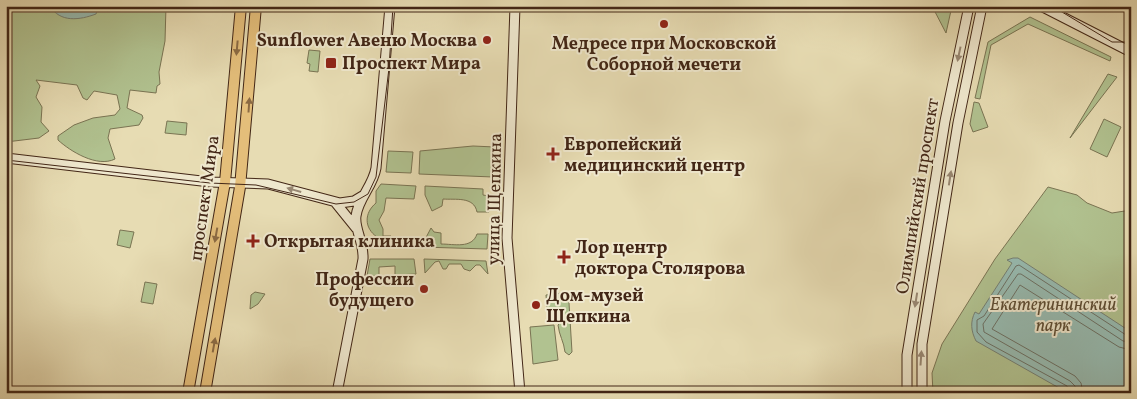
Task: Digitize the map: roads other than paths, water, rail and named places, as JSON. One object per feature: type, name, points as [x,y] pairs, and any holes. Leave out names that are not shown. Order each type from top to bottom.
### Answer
[{"type":"main road","name":"проспект Мира","points":[[188,393],[225,182],[241,6]]},
{"type":"main road","name":"проспект Мира","points":[[205,393],[241,182],[256,6]]},
{"type":"street","points":[[337,393],[363,259],[363,245],[358,230],[356,213],[368,191],[376,168],[386,70],[390,6]]},
{"type":"street","name":"улица Щепкина","points":[[515,6],[507,238],[520,393]]},
{"type":"street","name":"Олимпийский проспект","points":[[922,393],[922,344],[958,123],[982,6]]},
{"type":"street","points":[[1040,6],[1131,52]]},
{"type":"street","name":"Олимпийский проспект","points":[[907,393],[907,355],[945,121],[968,9]]},
{"type":"street","points":[[6,158],[225,182],[268,184],[335,202],[354,201],[368,191]]},
{"type":"street","points":[[335,202],[358,230]]},
{"type":"water","points":[[50,6],[99,6],[96,14],[71,19],[59,15]]},
{"type":"water","points":[[1018,258],[1131,332],[1131,393],[1068,393],[976,341],[972,326],[975,312],[979,314],[1012,263],[1007,260]]},
{"type":"tram line","points":[[6,160],[210,183],[256,185],[336,204],[354,202],[368,194],[376,177],[389,68],[393,6]]},
{"type":"tram line","points":[[1052,6],[1112,42],[1131,42]]},
{"type":"place","name":"Медресе при Московской Соборной мечети","points":[[664,24]]},
{"type":"place","name":"Sunflower Авеню Москва","points":[[487,40]]},
{"type":"place","name":"Проспект Мира","points":[[331,63]]},
{"type":"place","name":"Европейский медицинский центр","points":[[553,154]]},
{"type":"place","name":"Открытая клиника","points":[[253,241]]},
{"type":"place","name":"Лор центр доктора Столярова","points":[[564,257]]},
{"type":"place","name":"Профессии будущего","points":[[424,289]]},
{"type":"place","name":"Дом-музей Щепкина","points":[[536,305]]},
{"type":"park label","name":"Екатерининский парк","points":[[1053,314]]}]
